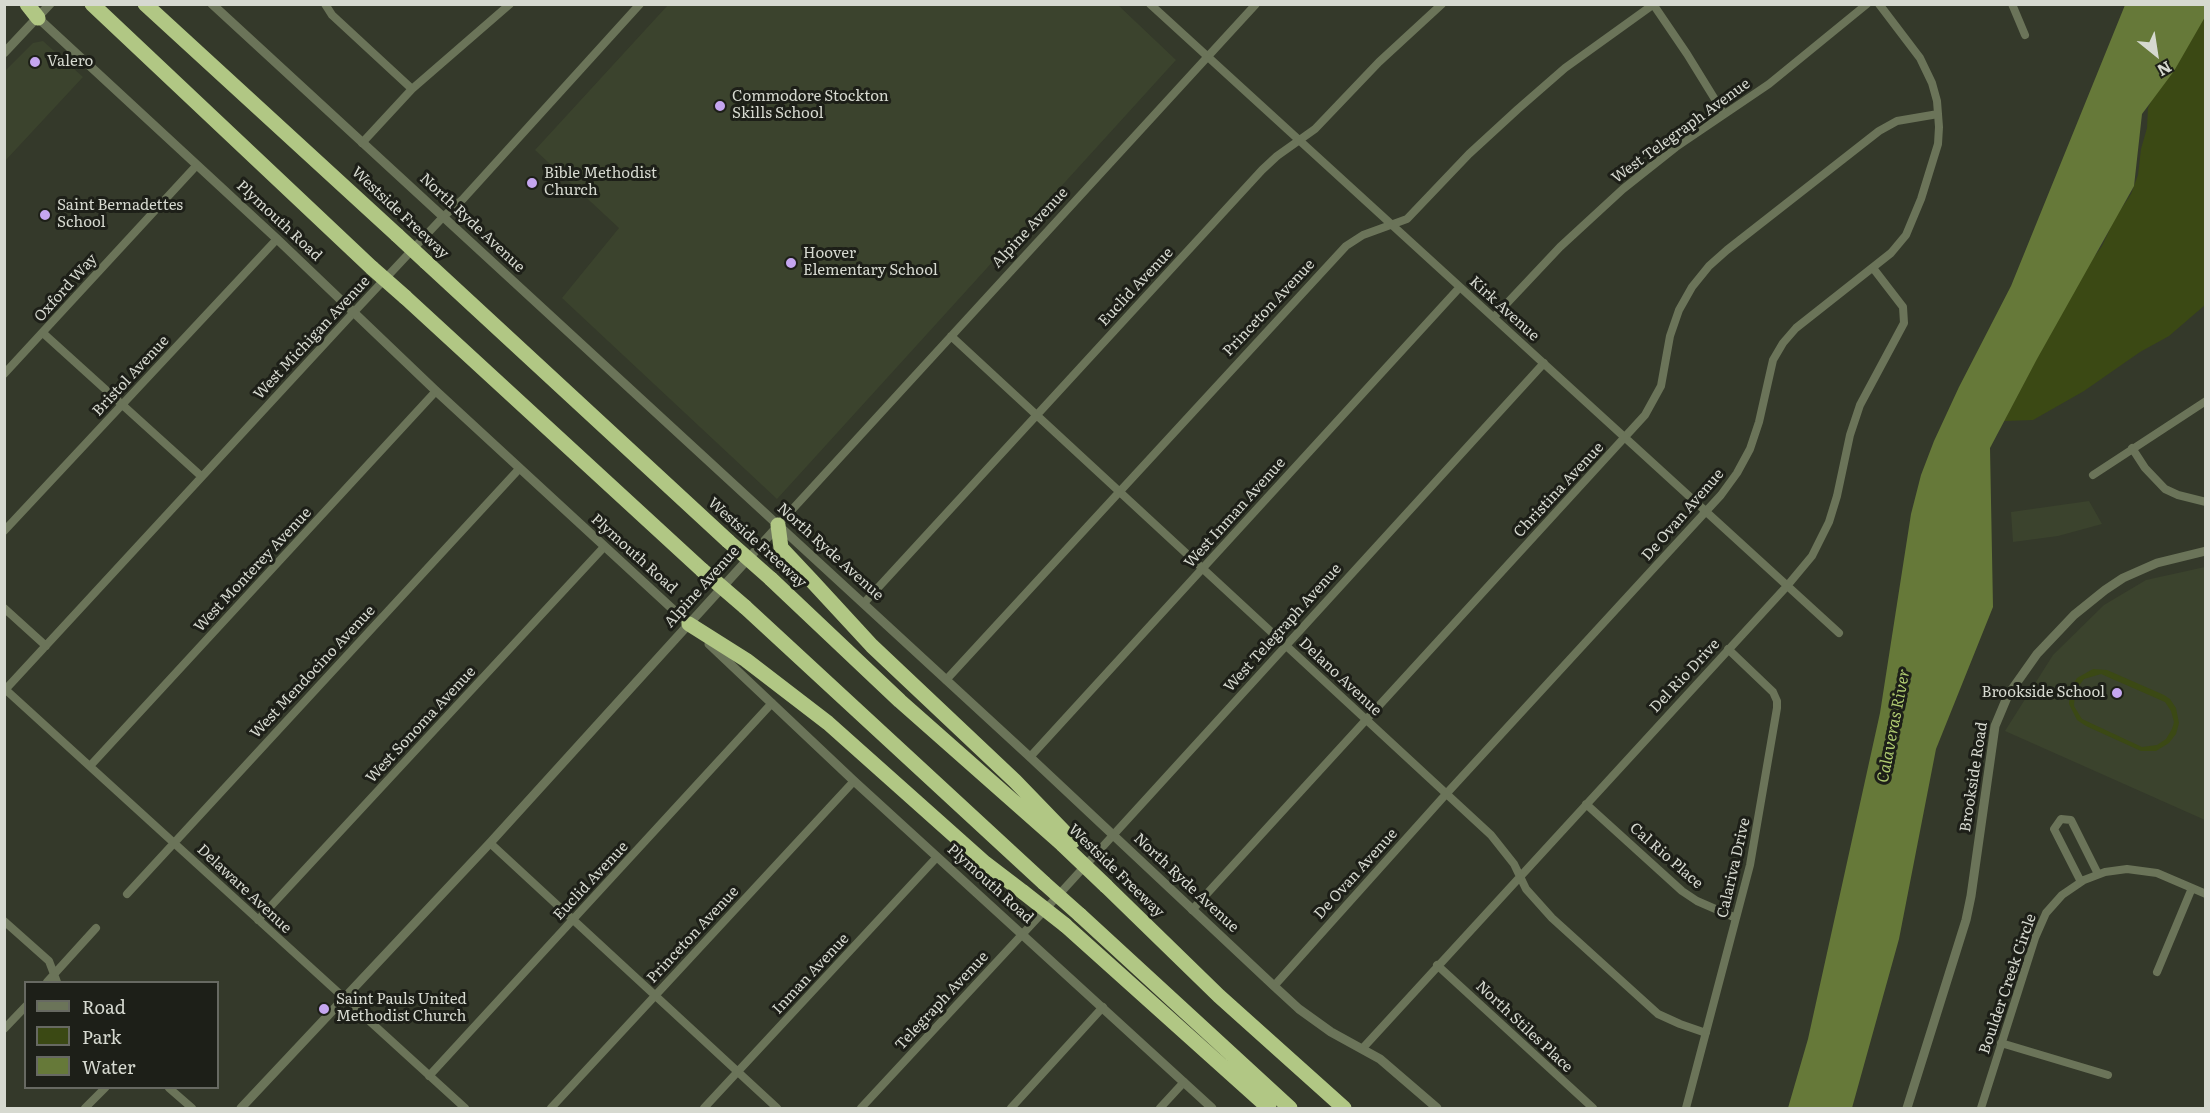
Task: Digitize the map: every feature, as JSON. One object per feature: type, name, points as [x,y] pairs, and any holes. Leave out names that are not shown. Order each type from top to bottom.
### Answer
[{"type":"highway","points":[[27,4],[38,18]]},
{"type":"highway","name":"Westside Freeway","points":[[145,4],[771,579],[900,701],[1068,843]]},
{"type":"highway","points":[[94,6],[372,268],[1290,1108]]},
{"type":"highway","points":[[778,525],[781,548],[872,646],[1015,781],[1068,843],[1109,883],[1180,946],[1220,996],[1344,1108]]},
{"type":"highway","points":[[689,624],[746,660],[828,723],[985,863],[1065,925],[1269,1108]]},
{"type":"street","points":[[4,53],[50,4]]},
{"type":"street","name":"North Ryde Avenue","points":[[212,4],[864,603],[1274,986],[1331,1032],[1380,1059],[1437,1108]]},
{"type":"street","points":[[325,4],[332,15],[412,89]]},
{"type":"street","points":[[362,143],[412,89],[510,4]]},
{"type":"street","name":"West Michigan Avenue","points":[[5,690],[201,476],[443,217],[463,199],[640,4]]},
{"type":"street","name":"Kirk Avenue","points":[[1150,4],[1839,633]]},
{"type":"street","name":"Alpine Avenue","points":[[241,1108],[490,843],[1256,4]]},
{"type":"street","name":"Euclid Avenue","points":[[864,603],[1262,170],[1277,156],[1315,129],[1379,62],[1442,4]]},
{"type":"street","name":"West Telegraph Avenue","points":[[1494,316],[1560,247],[1615,196],[1656,162],[1809,53],[1868,4]]},
{"type":"street","name":"De Ovan Avenue","points":[[1274,986],[1447,793],[1706,512],[1737,474],[1750,449],[1759,422],[1770,373],[1783,343],[1796,328],[1891,253],[1911,225],[1938,144],[1938,114],[1935,94],[1920,58],[1879,4]]},
{"type":"street","points":[[1654,5],[1724,114]]},
{"type":"street","name":"Princeton Avenue","points":[[946,680],[1339,253],[1363,235],[1407,219],[1469,154],[1565,68],[1654,5]]},
{"type":"street","points":[[2013,8],[2025,35]]},
{"type":"street","name":"Plymouth Road","points":[[38,18],[277,239],[435,391],[689,624],[854,781],[1212,1108]]},
{"type":"street","name":"Christina Avenue","points":[[1192,910],[1645,416],[1657,397],[1670,336],[1679,310],[1692,287],[1709,266],[1879,131],[1897,121],[1938,114]]},
{"type":"street","name":"Oxford Way","points":[[4,374],[196,166]]},
{"type":"street","name":"Bristol Avenue","points":[[4,531],[277,239]]},
{"type":"street","name":"Del Rio Drive","points":[[1362,1049],[1812,556],[1829,522],[1850,435],[1860,405],[1904,323],[1903,307],[1873,268]]},
{"type":"street","name":"West Inman Avenue","points":[[1030,757],[1460,287]]},
{"type":"street","points":[[43,333],[201,476]]},
{"type":"street","name":"Delano Avenue","points":[[951,336],[1491,835],[1510,858],[1526,889],[1552,918],[1650,1007],[1668,1019],[1706,1033]]},
{"type":"street","name":"West Telegraph Avenue","points":[[1044,912],[1112,834],[1544,363]]},
{"type":"street","name":"West Monterey Avenue","points":[[90,766],[435,391]]},
{"type":"street","points":[[2092,475],[2205,402]]},
{"type":"street","points":[[2132,448],[2145,468],[2165,489],[2205,502]]},
{"type":"street","name":"West Mendocino Avenue","points":[[128,894],[519,469]]},
{"type":"street","name":"West Sonoma Avenue","points":[[258,920],[604,547]]},
{"type":"street","name":"Brookside Road","points":[[1908,1108],[1966,920],[1995,726],[2008,695],[2037,654],[2074,615],[2104,590],[2123,578],[2157,563],[2205,551]]},
{"type":"street","points":[[4,608],[46,646]]},
{"type":"street","name":"Calariva Drive","points":[[1686,1108],[1750,865],[1777,701],[1773,692],[1728,649]]},
{"type":"street","name":"Delaware Avenue","points":[[5,690],[465,1108]]},
{"type":"street","name":"Euclid Avenue","points":[[429,1076],[772,703]]},
{"type":"street","name":"Princeton Avenue","points":[[551,1108],[854,781]]},
{"type":"street","name":"Cal Rio Place","points":[[1586,804],[1682,891],[1697,901],[1736,918]]},
{"type":"street","points":[[2081,882],[2054,829],[2061,819],[2071,820],[2098,874]]},
{"type":"street","points":[[490,843],[777,1108]]},
{"type":"street","name":"Inman Avenue","points":[[704,1108],[937,857]]},
{"type":"street","name":"Boulder Creek Circle","points":[[1981,1108],[2041,923],[2062,895],[2098,874],[2138,870],[2157,873],[2205,894]]},
{"type":"street","points":[[2157,972],[2192,888]]},
{"type":"street","name":"Telegraph Avenue","points":[[861,1108],[1044,912]]},
{"type":"street","points":[[4,921],[49,961],[55,979]]},
{"type":"street","points":[[55,979],[96,928]]},
{"type":"street","name":"North Stiles Place","points":[[1437,965],[1593,1108]]},
{"type":"street","points":[[1011,1108],[1103,1007]]},
{"type":"street","points":[[4,1029],[24,1008]]},
{"type":"street","points":[[2001,1043],[2108,1075]]},
{"type":"street","points":[[1160,1108],[1184,1082]]},
{"type":"street","points":[[85,1108],[104,1089]]},
{"type":"street","points":[[170,1089],[192,1108]]},
{"type":"shaded area","name":"Hoover Elementary School","points":[[668,5],[1118,5],[1176,60],[777,499],[562,298],[619,228],[535,150]]},
{"type":"shaded area","points":[[43,41],[83,77],[5,161],[5,71],[33,43]]},
{"type":"shaded area","points":[[2089,501],[2102,524],[2058,536],[2013,542],[2011,512]]},
{"type":"shaded area","name":"Brookside School","points":[[2205,567],[2205,820],[2005,731],[2053,655],[2104,605],[2146,580]]},
{"type":"green space","points":[[2205,15],[2205,305],[2169,336],[2140,352],[2084,391],[2033,420],[2004,421],[2080,276],[2102,246],[2115,218],[2131,194],[2138,175],[2141,149],[2147,128],[2148,108],[2157,89]]},
{"type":"green space","points":[[2093,669],[2107,670],[2164,695],[2176,708],[2179,723],[2176,734],[2169,743],[2156,751],[2141,751],[2086,726],[2077,720],[2069,704],[2070,690],[2077,678]],"holes":[[[2101,674],[2165,702],[2174,722],[2172,729],[2166,739],[2157,745],[2142,747],[2082,719],[2074,706],[2075,691],[2084,679]]]},
{"type":"water","name":"Calaveras River","points":[[2125,5],[2205,5],[2205,17],[2174,71],[2142,114],[2134,186],[1990,448],[1993,607],[1936,749],[1899,939],[1852,1108],[1788,1108],[1808,1039],[1880,713],[1911,514],[1921,475],[1959,387],[2011,286]]},
{"type":"place","name":"Valero","points":[[35,62]]},
{"type":"place","name":"Commodore Stockton Skills School","points":[[720,106]]},
{"type":"place","name":"Bible Methodist Church","points":[[532,183]]},
{"type":"place","name":"Saint Bernadettes School","points":[[45,215]]},
{"type":"place","name":"Hoover Elementary School","points":[[791,263]]},
{"type":"place","name":"Brookside School","points":[[2117,693]]},
{"type":"place","name":"Saint Pauls United Methodist Church","points":[[324,1009]]}]
